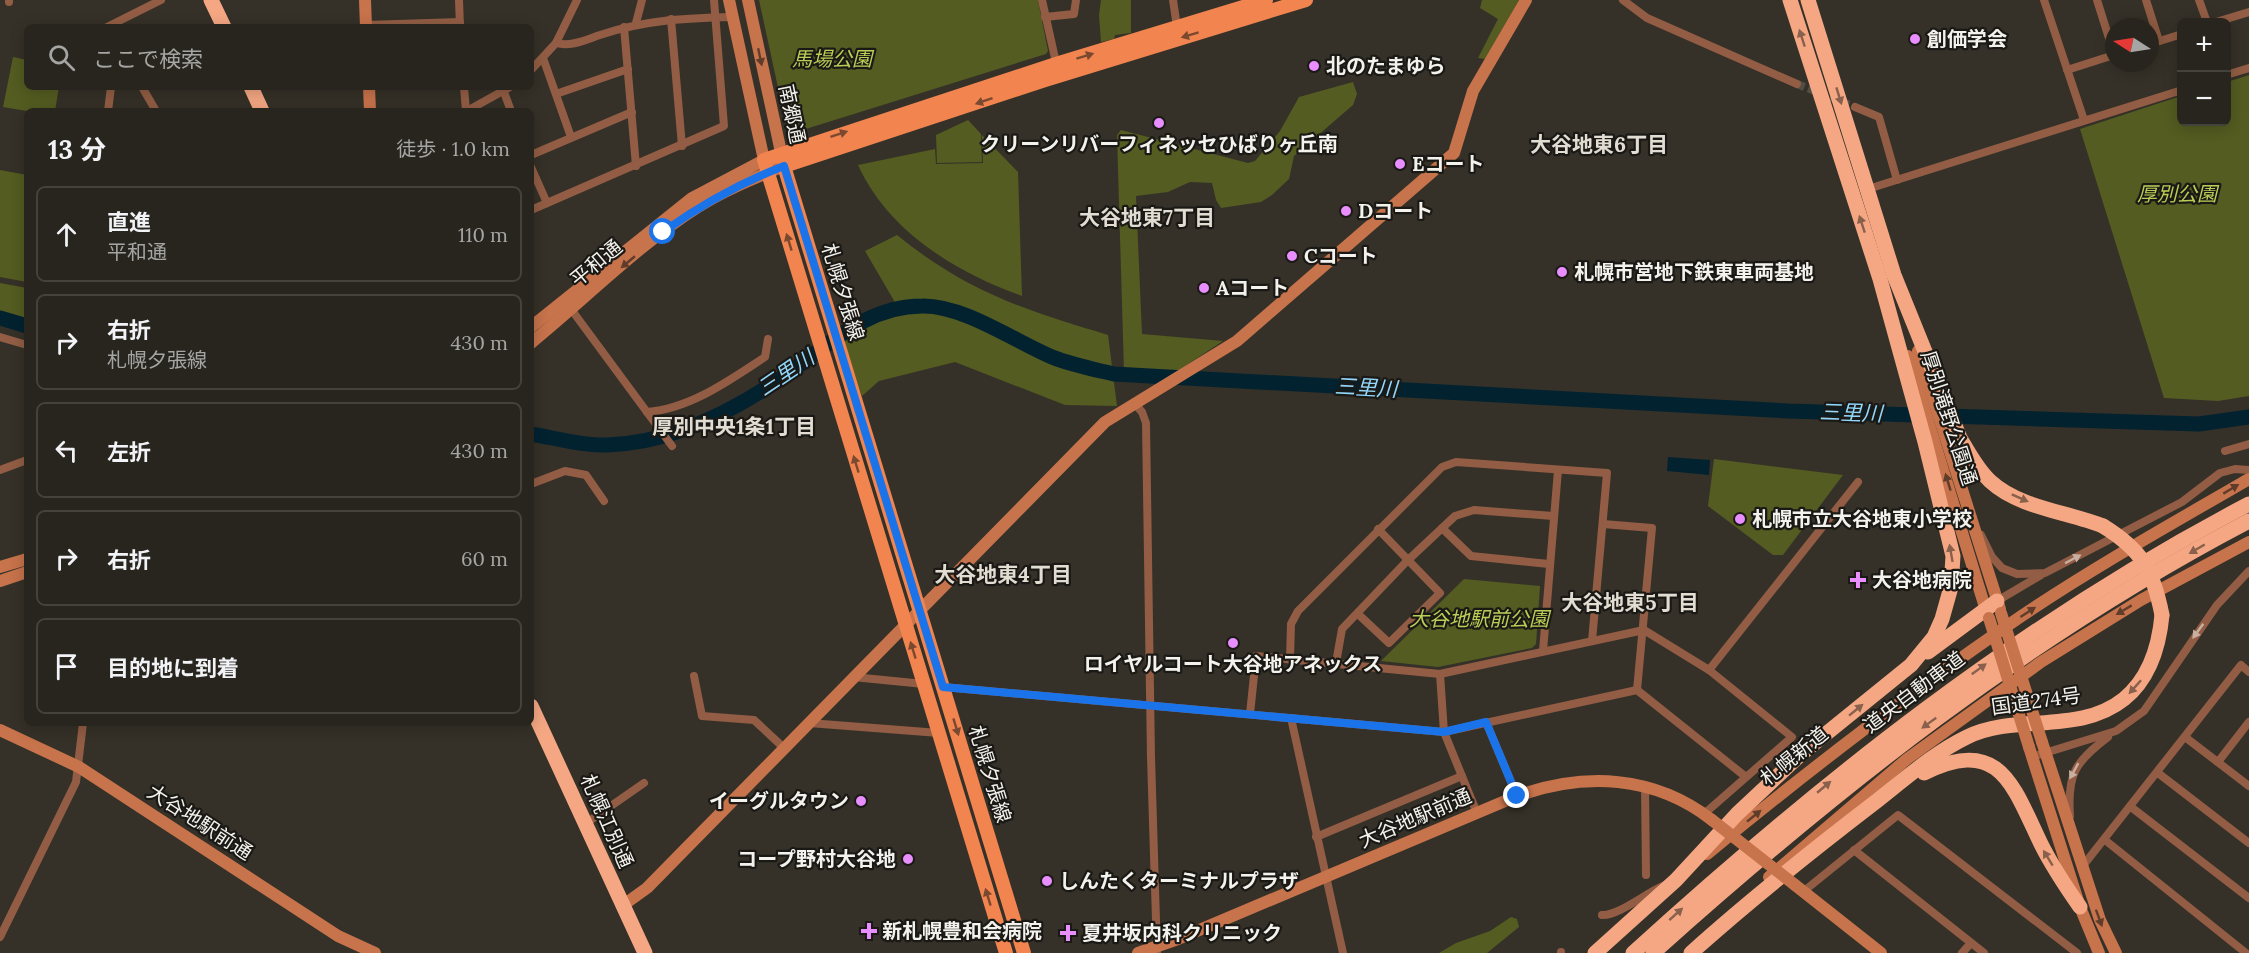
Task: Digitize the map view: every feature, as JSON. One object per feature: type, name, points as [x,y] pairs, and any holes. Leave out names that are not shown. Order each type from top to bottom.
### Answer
[{"type":"highway","points":[[211,0],[223,24]]},
{"type":"highway","points":[[1790,0],[1887,277]]},
{"type":"highway","points":[[1808,0],[1868,189],[1887,277]]},
{"type":"highway","points":[[252,90],[261,108]]},
{"type":"highway","name":"国道274号","points":[[1741,909],[1890,791],[1947,749],[1978,732],[2029,722],[2078,719],[2108,709],[2124,699],[2149,668],[2160,636],[2162,615],[2156,584],[2149,569],[2124,539],[2103,526],[2048,508],[2002,489],[1990,481],[1975,462],[1918,369],[1887,277]]},
{"type":"highway","name":"国道274号","points":[[1676,880],[1737,814],[1801,754],[1911,665],[1934,637],[1942,619],[1953,572],[1953,556],[1936,442],[1918,369],[1887,277]]},
{"type":"highway","points":[[2197,531],[2249,498]]},
{"type":"highway","name":"道央自動車道","points":[[1633,953],[1764,836],[1910,719],[2026,636],[2197,531],[2249,504]]},
{"type":"highway","name":"道央自動車道","points":[[1653,953],[1852,782],[1994,676],[2107,602],[2249,521]]},
{"type":"highway","points":[[1911,665],[1993,610]]},
{"type":"highway","name":"札幌江別通","points":[[534,713],[645,953]]},
{"type":"highway","points":[[1890,791],[1945,763],[1966,758],[1990,765],[2002,773],[2017,793],[2042,848],[2080,907]]},
{"type":"highway","name":"札幌新道","points":[[1595,953],[1676,880]]},
{"type":"highway","points":[[1691,953],[1741,909]]},
{"type":"main road","points":[[766,166],[1266,0]]},
{"type":"main road","points":[[1058,70],[1177,27],[1241,9],[1306,0]]},
{"type":"main road","name":"札幌夕張線","points":[[783,160],[1024,953]]},
{"type":"main road","name":"札幌夕張線","points":[[766,166],[1006,953]]},
{"type":"street","points":[[113,24],[161,0]]},
{"type":"street","points":[[365,0],[366,24]]},
{"type":"street","points":[[459,0],[460,24]]},
{"type":"street","points":[[534,67],[556,43],[577,0]]},
{"type":"street","points":[[636,23],[642,0]]},
{"type":"street","points":[[534,209],[724,126],[714,0]]},
{"type":"street","name":"南郷通","points":[[729,0],[766,166]]},
{"type":"street","name":"南郷通","points":[[748,0],[783,160]]},
{"type":"street","points":[[1042,0],[1058,70]]},
{"type":"street","points":[[1045,16],[1074,14],[1076,0]]},
{"type":"street","points":[[1173,0],[1177,27]]},
{"type":"street","points":[[622,906],[647,888],[1105,422],[1238,341],[1454,153],[1473,91],[1526,0]]},
{"type":"street","points":[[1623,0],[1656,22],[1797,84]]},
{"type":"street","points":[[2044,0],[2084,120]]},
{"type":"street","points":[[2097,0],[2105,25]]},
{"type":"street","points":[[2146,0],[2149,18]]},
{"type":"street","points":[[2199,0],[2205,18]]},
{"type":"street","points":[[2229,18],[2249,12]]},
{"type":"street","points":[[556,43],[567,46],[636,23],[670,19],[733,17]]},
{"type":"street","points":[[670,19],[682,146]]},
{"type":"street","points":[[624,27],[636,166]]},
{"type":"street","points":[[2159,41],[2177,35]]},
{"type":"street","points":[[2067,70],[2105,57]]},
{"type":"street","points":[[543,58],[571,137]]},
{"type":"street","points":[[2231,73],[2249,68]]},
{"type":"street","points":[[556,94],[628,69]]},
{"type":"street","points":[[108,108],[111,90]]},
{"type":"street","points":[[144,90],[154,108]]},
{"type":"street","points":[[369,90],[370,108]]},
{"type":"street","points":[[464,90],[466,108]]},
{"type":"street","points":[[472,108],[505,90]]},
{"type":"street","points":[[507,90],[510,108]]},
{"type":"street","points":[[1868,189],[2177,91]]},
{"type":"street","points":[[1855,107],[1879,117],[1897,180]]},
{"type":"street","points":[[534,154],[632,112]]},
{"type":"street","name":"平和通","points":[[534,340],[568,304],[692,198],[766,166]]},
{"type":"street","points":[[534,174],[547,203]]},
{"type":"street","points":[[568,304],[670,444]]},
{"type":"street","name":"平和通","points":[[534,325],[568,304]]},
{"type":"street","points":[[0,337],[24,344]]},
{"type":"street","points":[[646,412],[669,408],[717,388],[765,357],[768,339]]},
{"type":"street","name":"厚別滝野公園通","points":[[1918,369],[1936,442],[1993,610],[2044,747],[2100,920],[2116,953]]},
{"type":"street","points":[[1135,404],[1142,412],[1146,423],[1146,705],[1150,951]]},
{"type":"street","name":"厚別滝野公園通","points":[[1936,442],[1968,510],[2031,752],[2080,907],[2099,953]]},
{"type":"street","points":[[2224,451],[2249,444]]},
{"type":"street","points":[[0,470],[24,461]]},
{"type":"street","points":[[1290,659],[1291,624],[1298,611],[1442,467],[1456,462],[1607,473],[1592,641]]},
{"type":"street","points":[[1993,610],[2045,573],[2182,502],[2220,473],[2235,469],[2249,470]]},
{"type":"street","points":[[1543,651],[1558,470]]},
{"type":"street","points":[[534,483],[565,471],[586,475],[604,501]]},
{"type":"street","name":"札幌新道","points":[[1676,880],[1848,741],[1953,664],[2095,570],[2249,478]]},
{"type":"street","points":[[1709,670],[1858,482]]},
{"type":"street","points":[[1336,663],[1341,629],[1407,561],[1455,516],[1474,510],[1553,516]]},
{"type":"street","points":[[1968,510],[1992,557],[2002,568],[2017,574],[2045,573]]},
{"type":"street","points":[[1603,524],[1652,528],[1637,690]]},
{"type":"street","points":[[1442,528],[1471,556],[1549,564]]},
{"type":"street","points":[[1358,614],[1389,643],[1440,592],[1378,529]]},
{"type":"street","points":[[1741,909],[1773,873],[1830,824],[1907,759],[1991,697],[2090,630],[2249,542]]},
{"type":"street","points":[[0,567],[24,559]]},
{"type":"street","points":[[2073,838],[2069,780],[2088,752],[2144,711],[2217,605],[2249,571]]},
{"type":"street","points":[[0,580],[24,573]]},
{"type":"street","points":[[1250,714],[1256,656],[1440,674],[1644,630],[1709,670],[1792,737],[1746,777],[1708,817]]},
{"type":"street","points":[[2082,867],[2241,665],[2249,672]]},
{"type":"street","points":[[1440,674],[1444,732],[1477,813]]},
{"type":"street","points":[[694,676],[702,716],[754,720],[784,748]]},
{"type":"street","points":[[853,677],[924,684]]},
{"type":"street","points":[[943,687],[1444,732],[1637,690]]},
{"type":"street","points":[[1637,690],[1746,777]]},
{"type":"street","points":[[1291,718],[1343,953]]},
{"type":"street","points":[[1486,722],[1517,796]]},
{"type":"street","points":[[2218,762],[2249,722]]},
{"type":"street","points":[[809,723],[939,733]]},
{"type":"street","points":[[0,937],[76,782],[83,726]]},
{"type":"street","name":"大谷地駅前通","points":[[0,730],[79,767],[338,936],[375,953]]},
{"type":"street","points":[[2031,752],[2116,731]]},
{"type":"street","points":[[2185,737],[2249,786]]},
{"type":"street","points":[[2158,773],[2249,843]]},
{"type":"street","points":[[1316,837],[1462,776]]},
{"type":"street","name":"大谷地駅前通","points":[[1150,951],[1517,796],[1569,781],[1612,780],[1645,786],[1682,800],[1708,817],[1881,953]]},
{"type":"street","points":[[585,824],[644,783]]},
{"type":"street","points":[[1645,786],[1646,875]]},
{"type":"street","points":[[2131,807],[2249,898]]},
{"type":"street","points":[[1800,888],[1898,815],[2077,953]]},
{"type":"street","points":[[2105,840],[2246,953]]},
{"type":"street","points":[[1854,850],[1984,953]]},
{"type":"street","points":[[1602,915],[1610,916],[1642,895],[1676,880]]},
{"type":"street","points":[[1962,953],[1971,943]]},
{"type":"green space","name":"馬場公園","points":[[759,0],[1038,0],[1048,51],[1046,54],[793,133],[787,129]]},
{"type":"green space","points":[[1101,0],[1131,0],[1131,33],[1115,35],[1114,39],[1101,42],[1099,15]]},
{"type":"green space","points":[[1482,0],[1519,0],[1485,59],[1478,58],[1498,19],[1480,8]]},
{"type":"green space","points":[[13,57],[24,59],[24,90],[58,90],[56,108],[24,108],[24,110],[3,107]]},
{"type":"green space","name":"厚別公園","points":[[2249,75],[2249,396],[2218,401],[2164,398],[2080,129],[2177,97],[2177,126],[2231,126],[2231,81]]},
{"type":"green space","points":[[1353,82],[1357,94],[1353,105],[1294,156],[1289,179],[1261,202],[1221,208],[1216,200],[1212,183],[1190,182],[1168,192],[1136,196],[1142,334],[1223,341],[1173,374],[1124,372],[1117,135],[1121,130],[1248,163],[1255,161],[1280,131],[1299,97]]},
{"type":"green space","points":[[968,120],[981,134],[982,162],[937,163],[936,135]]},
{"type":"green space","points":[[982,135],[1018,172],[1022,296],[972,275],[926,246],[887,210],[871,189],[858,165],[935,149],[936,164],[983,163]]},
{"type":"green space","points":[[0,170],[24,174],[24,281],[0,277]]},
{"type":"green space","points":[[897,235],[947,271],[997,297],[1049,317],[1108,335],[1117,406],[1065,405],[955,362],[879,381],[862,396],[841,339],[896,304],[865,251]]},
{"type":"green space","points":[[0,283],[24,287],[24,321],[0,313]]},
{"type":"green space","points":[[1714,459],[1843,475],[1783,555],[1773,555],[1708,506]]},
{"type":"green space","name":"大谷地駅前公園","points":[[1464,579],[1540,586],[1536,644],[1532,648],[1438,667],[1381,661]]},
{"type":"green space","points":[[1511,917],[1517,919],[1519,927],[1487,953],[1439,953],[1456,943],[1490,931]]},
{"type":"water","points":[[1668,457],[1710,460],[1709,475],[1667,471]]},
{"type":"waterway","name":"三里川","points":[[534,435],[579,443],[607,445],[632,443],[682,430],[706,421],[752,397],[838,336],[869,318],[903,308],[922,306],[938,307],[971,317],[1052,357],[1114,374],[1789,411],[2199,424],[2249,417]]},
{"type":"waterway","name":"三里川","points":[[0,318],[24,325]]},
{"type":"tunnel","points":[[1797,84],[1855,107]]},
{"type":"place","name":"創価学会","points":[[1915,39]]},
{"type":"place","name":"北のたまゆら","points":[[1314,66]]},
{"type":"place","name":"クリーンリバーフィネッセひばりヶ丘南","points":[[1159,123]]},
{"type":"place","name":"Eコート","points":[[1400,164]]},
{"type":"place","name":"Dコート","points":[[1346,211]]},
{"type":"place","name":"Cコート","points":[[1292,256]]},
{"type":"place","name":"札幌市営地下鉄東車両基地","points":[[1562,272]]},
{"type":"place","name":"Aコート","points":[[1204,288]]},
{"type":"place","name":"札幌市立大谷地東小学校","points":[[1740,519]]},
{"type":"place","name":"大谷地病院","points":[[1858,580]]},
{"type":"place","name":"ロイヤルコート大谷地アネックス","points":[[1233,643]]},
{"type":"place","name":"イーグルタウン","points":[[861,801]]},
{"type":"place","name":"コープ野村大谷地","points":[[908,859]]},
{"type":"place","name":"しんたくターミナルプラザ","points":[[1047,881]]},
{"type":"place","name":"新札幌豊和会病院","points":[[869,931]]},
{"type":"place","name":"夏井坂内科クリニック","points":[[1068,933]]},
{"type":"district","name":"大谷地東6丁目","points":[[1599,145]]},
{"type":"district","name":"大谷地東7丁目","points":[[1147,218]]},
{"type":"district","name":"厚別中央1条1丁目","points":[[734,427]]},
{"type":"district","name":"大谷地東4丁目","points":[[1003,575]]},
{"type":"district","name":"大谷地東5丁目","points":[[1630,603]]},
{"type":"route","points":[[663,232],[698,207],[751,179],[784,166],[943,687],[1444,732],[1486,722],[1517,796]]}]
